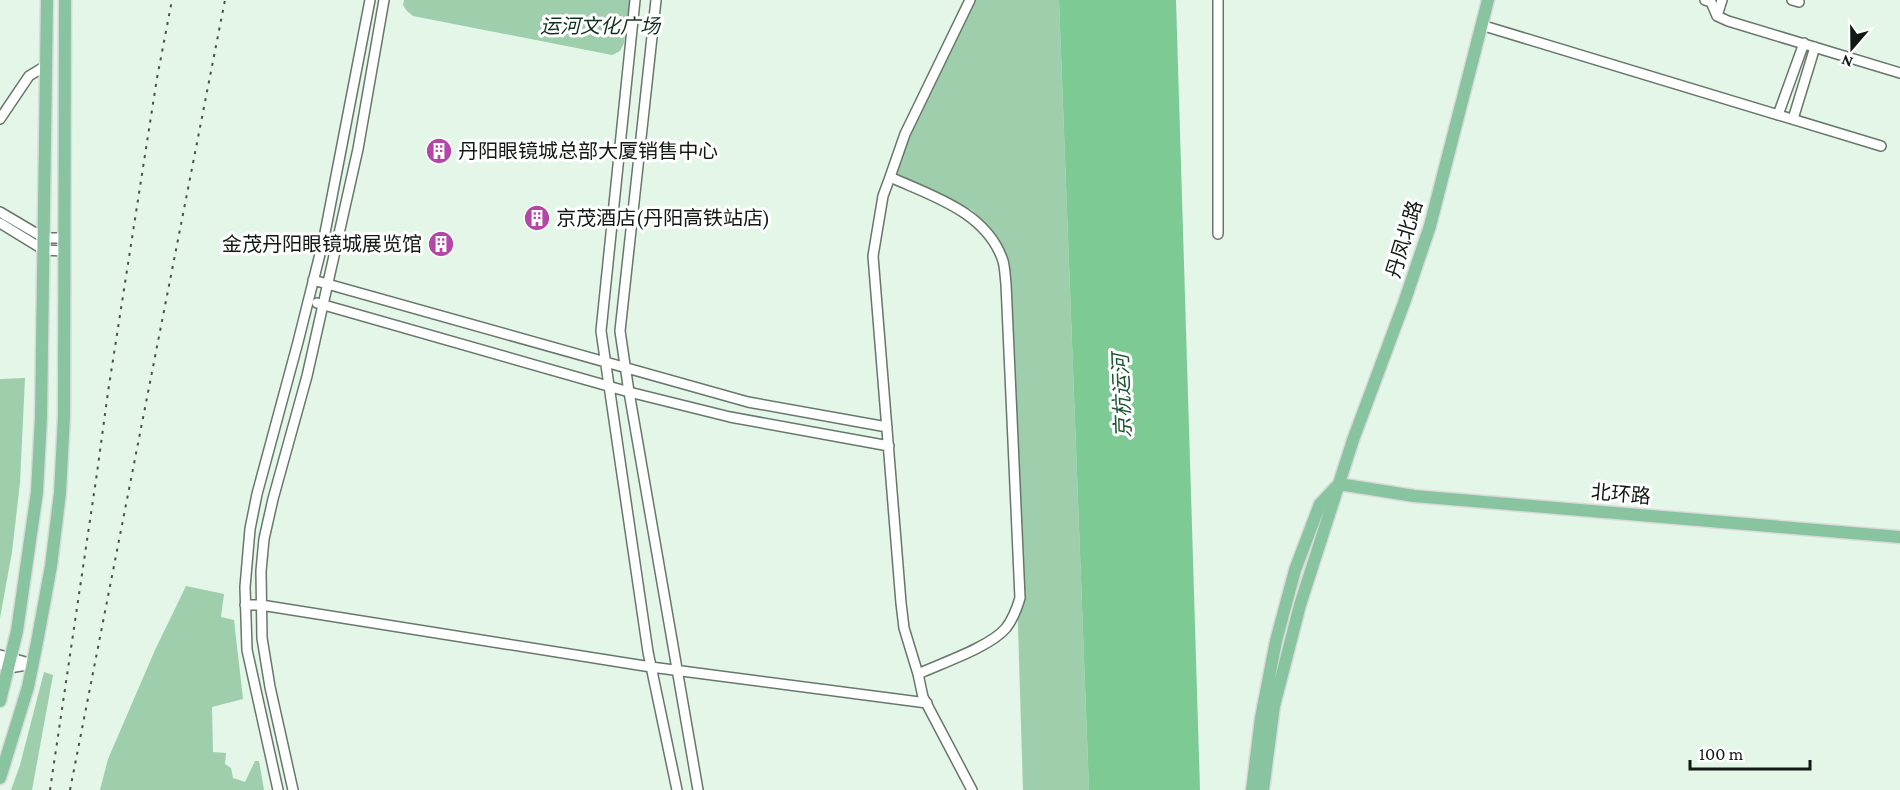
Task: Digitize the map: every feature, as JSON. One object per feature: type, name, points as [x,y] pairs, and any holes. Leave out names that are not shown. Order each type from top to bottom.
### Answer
[{"type":"main road","points":[[0,701],[5,662],[28,563],[37,492],[41,417],[47,0]]},
{"type":"main road","points":[[0,778],[33,664],[51,566],[60,493],[64,416],[65,0]]},
{"type":"main road","name":"丹凤北路","points":[[1263,790],[1274,706],[1300,605],[1353,440],[1430,226],[1488,0]]},
{"type":"main road","points":[[1252,790],[1261,718],[1276,641],[1295,570],[1320,504],[1339,484]]},
{"type":"main road","name":"北环路","points":[[1339,484],[1414,496],[1900,537]]},
{"type":"street","points":[[278,790],[247,650],[245,587],[250,529],[324,238],[370,0]]},
{"type":"street","points":[[293,790],[270,687],[262,638],[261,571],[264,539],[270,509],[307,376],[358,149],[384,0]]},
{"type":"street","points":[[635,0],[601,331],[651,667],[677,790]]},
{"type":"street","points":[[656,0],[620,331],[698,790]]},
{"type":"street","points":[[970,0],[905,134],[883,196],[873,256],[904,628],[923,697],[972,790]]},
{"type":"street","points":[[1218,0],[1218,234]]},
{"type":"street","points":[[1705,0],[1711,2],[1717,16],[1728,21],[1900,73]]},
{"type":"street","points":[[1717,16],[1722,0]]},
{"type":"street","points":[[1481,25],[1881,146]]},
{"type":"street","points":[[1778,115],[1804,43]]},
{"type":"street","points":[[1793,119],[1815,47]]},
{"type":"street","points":[[0,119],[29,76],[47,65]]},
{"type":"street","points":[[890,177],[969,214],[987,231],[1003,262],[1008,311],[1020,598],[1014,615],[1005,628],[992,640],[918,674]]},
{"type":"street","points":[[0,213],[44,244]]},
{"type":"street","points":[[0,223],[64,251]]},
{"type":"street","points":[[44,244],[64,238]]},
{"type":"street","points":[[314,280],[748,402],[887,427]]},
{"type":"street","points":[[308,301],[629,392],[730,417],[889,446]]},
{"type":"street","points":[[245,605],[261,605],[651,667],[927,703]]},
{"type":"street","points":[[5,662],[33,664]]},
{"type":"green space","name":"运河文化广场","points":[[404,0],[630,0],[624,43],[620,51],[612,55],[413,16],[403,5]]},
{"type":"green space","points":[[971,0],[1059,0],[1089,790],[1023,790],[1007,269],[994,240],[993,231],[972,210],[896,174],[910,135]]},
{"type":"green space","points":[[25,378],[20,483],[12,552],[0,618],[0,379]]},
{"type":"green space","points":[[186,586],[224,594],[221,617],[234,620],[243,699],[212,707],[213,752],[226,753],[225,764],[231,768],[233,778],[245,782],[255,761],[259,761],[264,790],[100,790],[108,759],[155,650]]},
{"type":"green space","points":[[44,672],[53,675],[32,790],[11,790],[20,765]]},
{"type":"water","name":"京杭运河","points":[[1059,0],[1176,0],[1200,790],[1089,790]]},
{"type":"railway","points":[[50,790],[108,392],[157,78],[172,0]]},
{"type":"railway","points":[[70,790],[225,0]]},
{"type":"place","name":"丹阳眼镜城总部大厦销售中心","points":[[439,151]]},
{"type":"place","name":"京茂酒店(丹阳高铁站店)","points":[[537,218]]},
{"type":"place","name":"金茂丹阳眼镜城展览馆","points":[[441,244]]}]
